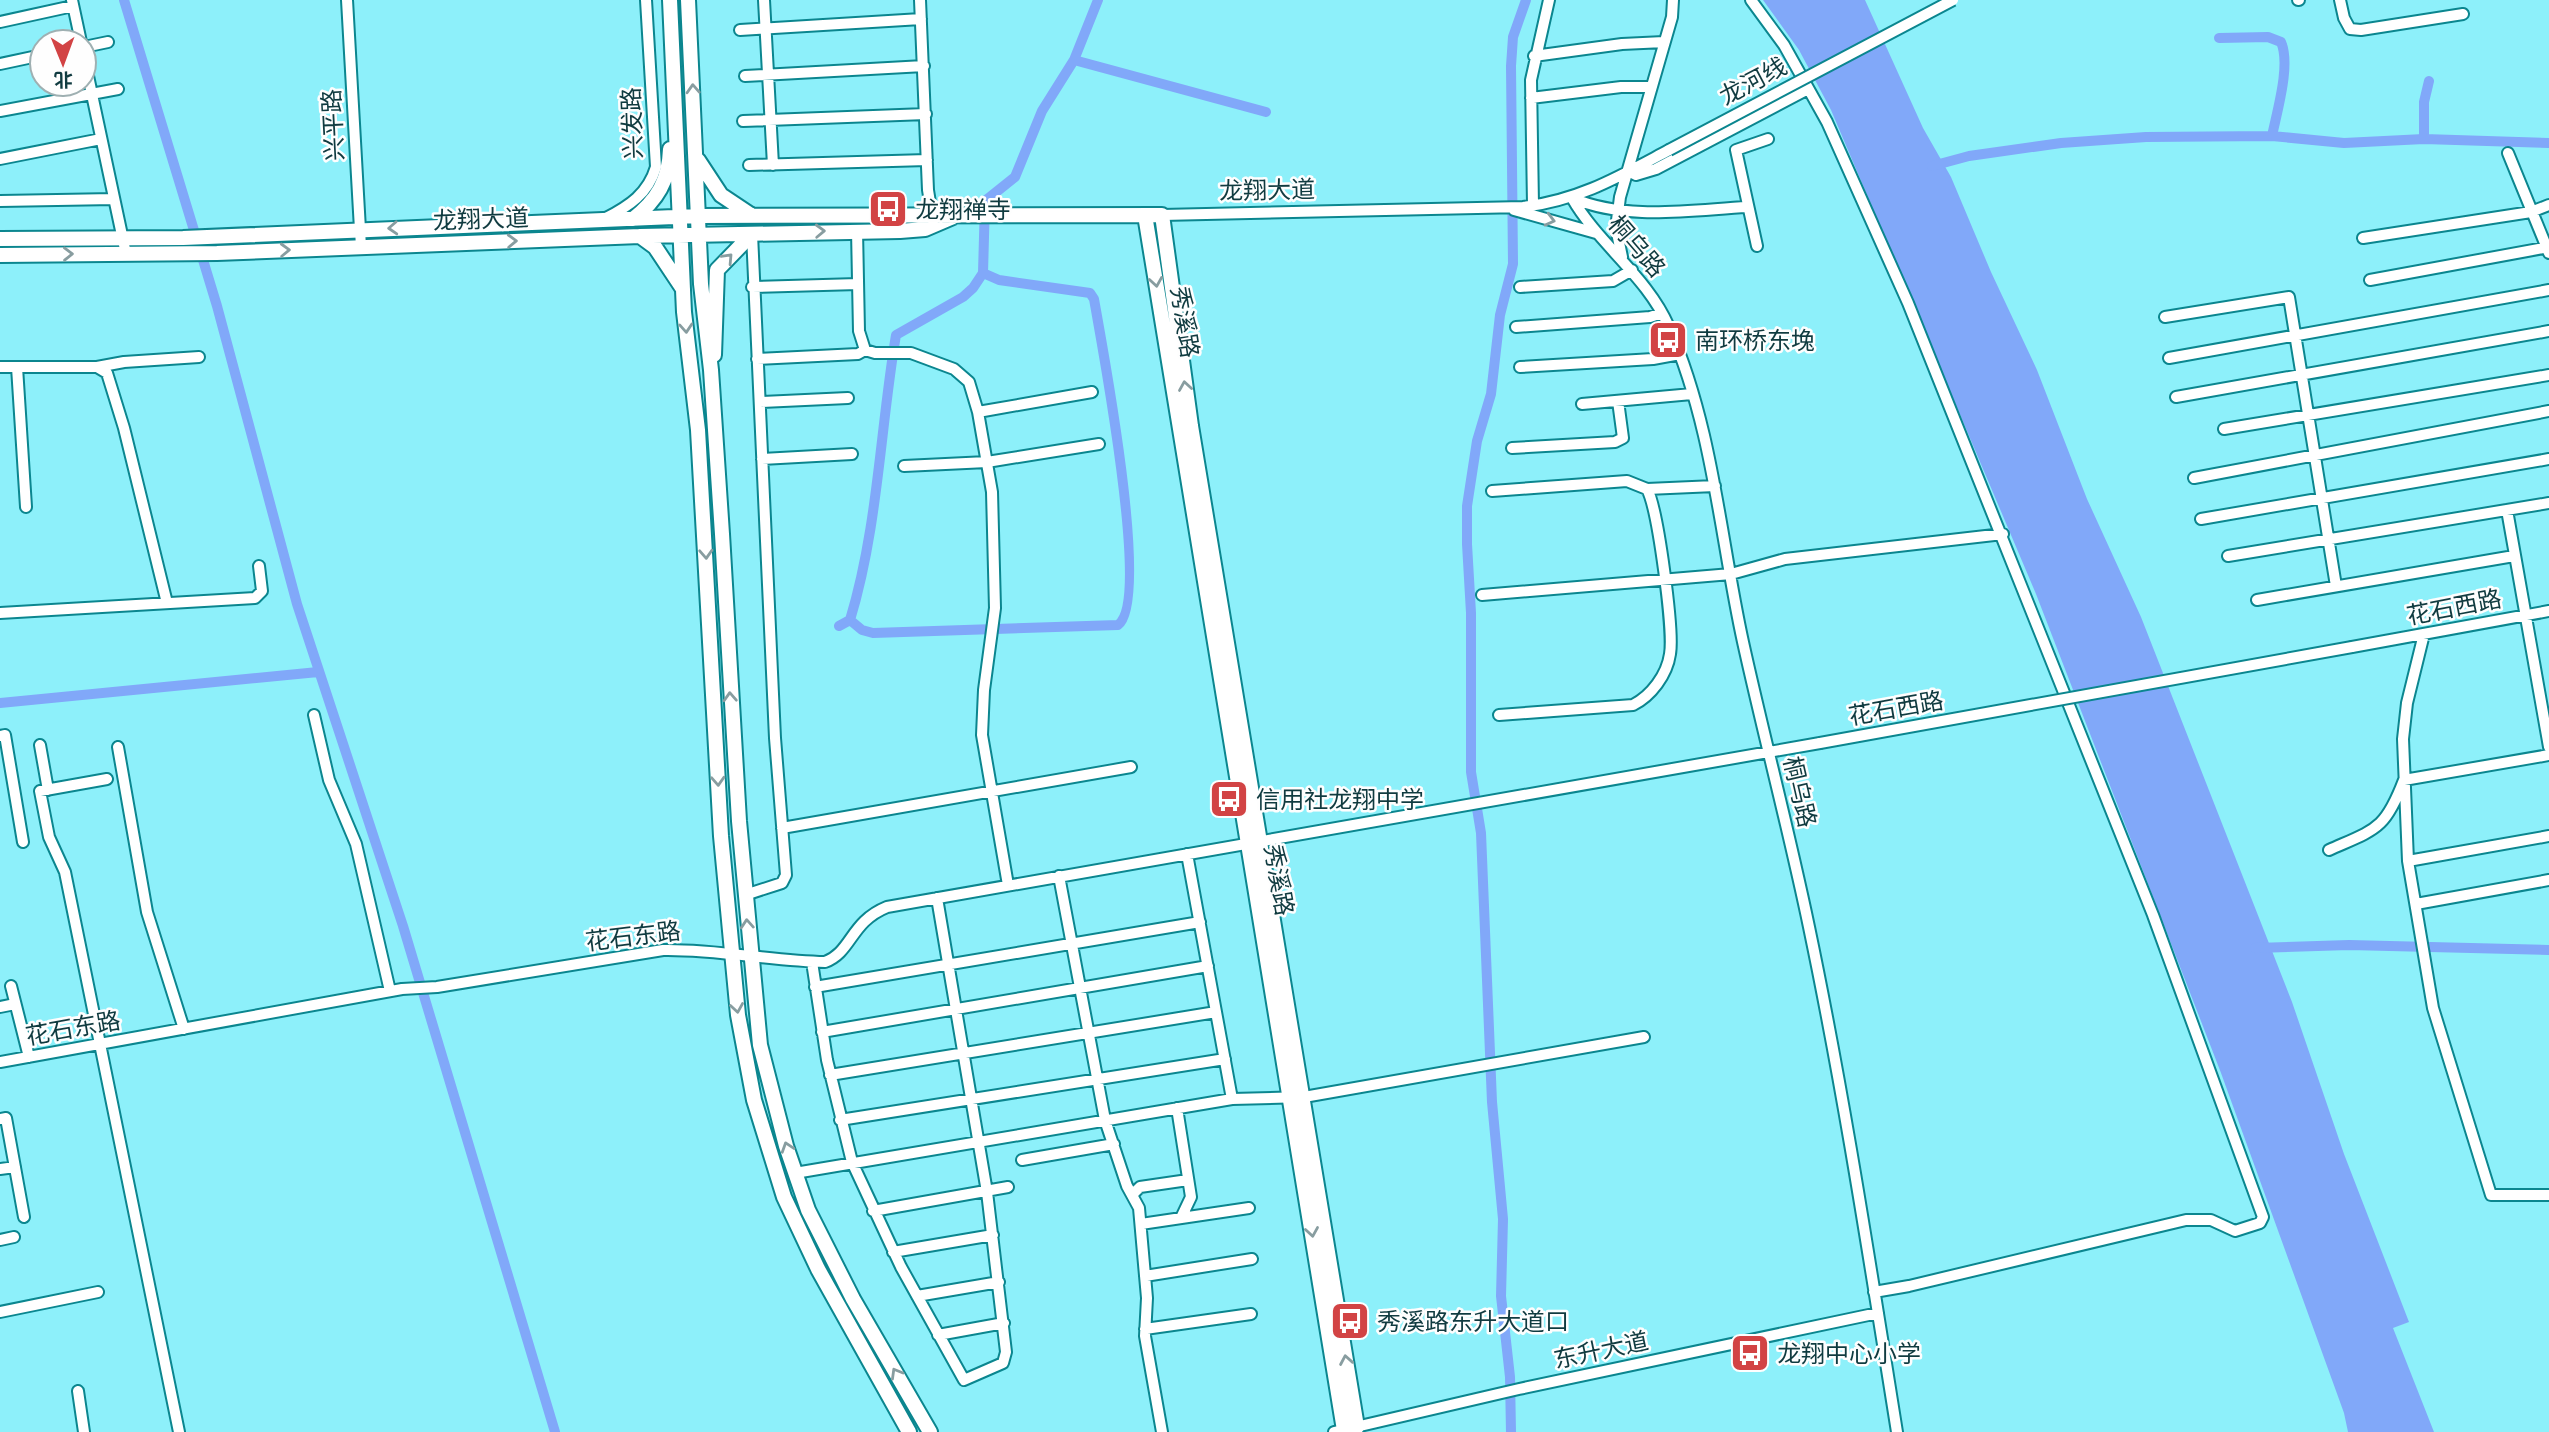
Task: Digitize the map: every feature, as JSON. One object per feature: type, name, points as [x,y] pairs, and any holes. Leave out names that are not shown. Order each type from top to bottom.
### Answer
[{"type":"main road","points":[[670,0],[683,289],[688,361],[698,430],[721,836],[731,957],[748,1072],[778,1180],[818,1269],[909,1432]]},
{"type":"main road","points":[[688,0],[699,235],[711,370],[745,895],[750,958],[766,1073],[808,1210],[837,1269],[930,1432]]},
{"type":"main road","points":[[633,219],[658,196],[665,182],[669,165],[668,106],[673,71]]},
{"type":"main road","points":[[696,157],[721,195],[752,215]]},
{"type":"main road","name":"龙翔大道","points":[[0,255],[124,246],[183,238],[698,216],[933,220],[961,215],[1162,215]]},
{"type":"main road","name":"秀溪路","points":[[1145,215],[1298,1098],[1345,1430]]},
{"type":"main road","name":"秀溪路","points":[[1162,215],[1193,439],[1255,842]]},
{"type":"main road","name":"龙翔大道","points":[[0,239],[217,253],[640,236],[913,230],[933,220]]},
{"type":"main road","points":[[711,370],[716,346],[717,270],[752,234]]},
{"type":"main road","points":[[640,236],[655,247],[683,289]]},
{"type":"street","name":"兴平路","points":[[348,0],[361,247]]},
{"type":"street","name":"兴发路","points":[[603,220],[638,198],[652,182],[656,167],[646,0]]},
{"type":"street","points":[[764,0],[773,165]]},
{"type":"street","points":[[920,0],[927,160],[933,220]]},
{"type":"street","points":[[1528,206],[1534,57],[1549,0]]},
{"type":"street","points":[[1623,260],[1616,228],[1618,211],[1649,87],[1672,17],[1673,0]]},
{"type":"street","points":[[1751,0],[1784,45],[1808,89],[1842,154],[1893,269],[2003,534],[2191,1016],[2263,1217],[2260,1223],[2235,1231],[2211,1220],[2186,1220],[1874,1292]]},
{"type":"street","name":"龙河线","points":[[1572,198],[1670,150],[1953,0]]},
{"type":"street","points":[[2340,0],[2350,29],[2361,30],[2463,15]]},
{"type":"street","points":[[0,22],[73,3],[78,28]]},
{"type":"street","points":[[740,30],[921,19]]},
{"type":"street","points":[[1534,57],[1622,44],[1664,42]]},
{"type":"street","points":[[98,45],[108,43]]},
{"type":"street","points":[[0,64],[28,58]]},
{"type":"street","points":[[745,76],[924,66]]},
{"type":"street","points":[[1531,98],[1621,87],[1649,87]]},
{"type":"street","points":[[98,93],[118,89]]},
{"type":"street","points":[[1628,171],[1636,175],[1656,169],[1808,89]]},
{"type":"street","points":[[0,111],[70,98]]},
{"type":"street","points":[[93,98],[124,246]]},
{"type":"street","points":[[743,121],[926,114]]},
{"type":"street","points":[[0,159],[102,139]]},
{"type":"street","points":[[1757,246],[1736,150],[1768,139]]},
{"type":"street","points":[[2370,280],[2548,249],[2508,153]]},
{"type":"street","points":[[749,165],[927,160]]},
{"type":"street","points":[[1572,198],[1618,211],[1748,207]]},
{"type":"street","name":"龙翔大道","points":[[1162,215],[1528,206],[1572,198]]},
{"type":"street","name":"桐乌路","points":[[1572,198],[1583,217],[1632,270],[1662,313],[1680,354],[1692,394],[1715,485],[1742,639],[1809,926],[1897,1432]]},
{"type":"street","points":[[0,201],[114,199]]},
{"type":"street","points":[[2363,237],[2531,212],[2549,205]]},
{"type":"street","points":[[1501,207],[1599,233]]},
{"type":"street","points":[[857,230],[859,340],[865,350],[875,353],[911,353],[954,369],[969,382],[978,412],[992,492],[995,608],[982,711],[1008,886]]},
{"type":"street","points":[[745,895],[782,883],[786,875],[752,287],[752,234]]},
{"type":"street","points":[[1520,287],[1613,281],[1632,270]]},
{"type":"street","points":[[752,287],[858,284]]},
{"type":"street","points":[[2169,358],[2549,290]]},
{"type":"street","points":[[2165,317],[2290,297],[2336,586]]},
{"type":"street","points":[[1516,327],[1650,317],[1662,313]]},
{"type":"street","points":[[2176,397],[2549,331]]},
{"type":"street","points":[[757,359],[858,354],[865,350]]},
{"type":"street","points":[[1520,367],[1653,359],[1680,354]]},
{"type":"street","points":[[0,367],[97,367],[124,362],[199,357]]},
{"type":"street","points":[[17,367],[26,507]]},
{"type":"street","points":[[97,367],[107,373],[112,383],[167,603]]},
{"type":"street","points":[[2224,429],[2549,374]]},
{"type":"street","points":[[978,412],[1092,392]]},
{"type":"street","points":[[1582,404],[1692,394]]},
{"type":"street","points":[[760,402],[848,398]]},
{"type":"street","points":[[1512,448],[1615,442],[1623,438],[1618,401]]},
{"type":"street","points":[[2194,478],[2549,411]]},
{"type":"street","points":[[904,466],[988,462],[1099,444]]},
{"type":"street","points":[[762,459],[852,454]]},
{"type":"street","points":[[2200,519],[2549,459]]},
{"type":"street","points":[[1492,491],[1627,481],[1647,489],[1715,485]]},
{"type":"street","points":[[1499,715],[1633,705],[1644,699],[1659,681],[1671,652],[1658,519],[1647,489]]},
{"type":"street","points":[[2228,556],[2549,503]]},
{"type":"street","points":[[2507,510],[2549,747]]},
{"type":"street","points":[[1482,595],[1731,574],[1786,559],[2003,534]]},
{"type":"street","points":[[2257,600],[2514,556]]},
{"type":"street","points":[[0,613],[255,598],[262,591],[260,566]]},
{"type":"street","name":"花石西路","points":[[1255,842],[2549,611]]},
{"type":"street","points":[[2424,634],[2407,703],[2404,780],[2408,861],[2434,1012],[2491,1195],[2549,1195]]},
{"type":"street","points":[[314,715],[329,780],[356,845],[390,991]]},
{"type":"street","points":[[0,736],[5,735],[23,842]]},
{"type":"street","points":[[40,746],[48,790]]},
{"type":"street","points":[[118,747],[143,892],[159,955],[169,975],[184,1029]]},
{"type":"street","points":[[2404,780],[2549,755]]},
{"type":"street","points":[[782,828],[1131,767]]},
{"type":"street","points":[[107,779],[40,791],[49,837],[62,860],[179,1432]]},
{"type":"street","points":[[2329,850],[2375,829],[2390,815],[2404,780]]},
{"type":"street","points":[[2408,861],[2549,836]]},
{"type":"street","name":"花石东路","points":[[0,1062],[390,991],[437,987],[663,950],[692,950],[731,957],[812,962],[834,959],[869,914],[887,907],[1255,842]]},
{"type":"street","points":[[1187,854],[1232,1099]]},
{"type":"street","points":[[1059,876],[1105,1120],[1127,1186],[1134,1193],[1140,1224],[1145,1276],[1145,1329],[1162,1432]]},
{"type":"street","points":[[2416,904],[2549,880]]},
{"type":"street","points":[[812,962],[830,1075],[852,1162],[893,1252],[964,1380],[1003,1363],[1006,1352],[993,1235],[937,898]]},
{"type":"street","points":[[814,987],[1200,922]]},
{"type":"street","points":[[822,1032],[1208,966]]},
{"type":"street","points":[[11,986],[29,1057]]},
{"type":"street","points":[[0,1007],[15,1004]]},
{"type":"street","points":[[830,1075],[1216,1012]]},
{"type":"street","points":[[795,1173],[1232,1099],[1298,1098],[1644,1037]]},
{"type":"street","points":[[840,1120],[1225,1059]]},
{"type":"street","points":[[1177,1108],[1191,1197],[1181,1218]]},
{"type":"street","points":[[0,1119],[6,1118],[24,1217]]},
{"type":"street","points":[[1022,1160],[1114,1144]]},
{"type":"street","points":[[0,1169],[15,1167]]},
{"type":"street","points":[[1134,1193],[1140,1187],[1188,1180]]},
{"type":"street","points":[[873,1211],[1007,1187]]},
{"type":"street","points":[[1191,1197],[1211,1214]]},
{"type":"street","points":[[1140,1224],[1249,1208]]},
{"type":"street","points":[[893,1252],[993,1235]]},
{"type":"street","points":[[0,1240],[14,1237]]},
{"type":"street","points":[[1145,1276],[1251,1259]]},
{"type":"street","points":[[917,1296],[999,1282]]},
{"type":"street","points":[[0,1312],[97,1292]]},
{"type":"street","name":"东升大道","points":[[1345,1430],[1519,1389],[1878,1313]]},
{"type":"street","points":[[1145,1329],[1251,1314]]},
{"type":"street","points":[[938,1335],[1004,1323]]},
{"type":"street","points":[[78,1391],[84,1432]]},
{"type":"water","points":[[1763,0],[1865,0],[1923,128],[1951,177],[1991,272],[2037,370],[2087,499],[2141,617],[2292,1002],[2344,1154],[2409,1322],[2393,1328],[2434,1432],[2348,1432],[2344,1413],[2221,1073],[2036,594],[1831,110],[1799,50]]},
{"type":"waterway","points":[[124,0],[217,306],[297,604],[403,926],[555,1432]]},
{"type":"waterway","points":[[839,626],[850,620],[867,550],[896,335],[963,297],[983,273],[985,201],[1015,177],[1042,111],[1074,60],[1098,0]]},
{"type":"waterway","points":[[1511,1432],[1510,1377],[1501,1296],[1503,1219],[1492,1102],[1481,833],[1471,772],[1471,613],[1467,506],[1477,441],[1491,394],[1500,315],[1513,264],[1511,66],[1513,37],[1526,0]]},
{"type":"waterway","points":[[2219,38],[2268,37],[2281,42],[2284,75],[2272,136]]},
{"type":"waterway","points":[[1074,60],[1266,112]]},
{"type":"waterway","points":[[2424,139],[2424,102],[2429,81]]},
{"type":"waterway","points":[[1932,166],[1969,156],[2061,143],[2146,137],[2272,136],[2344,143],[2424,139],[2549,143]]},
{"type":"waterway","points":[[850,620],[862,630],[873,633],[1118,625],[1127,606],[1127,524],[1114,416],[1094,299],[1090,293],[999,280],[983,273]]},
{"type":"waterway","points":[[0,703],[318,672]]},
{"type":"waterway","points":[[2255,948],[2349,945],[2549,950]]},
{"type":"place","name":"龙翔禅寺","points":[[888,209]]},
{"type":"place","name":"南环桥东堍","points":[[1668,340]]},
{"type":"place","name":"信用社龙翔中学","points":[[1229,799]]},
{"type":"place","name":"秀溪路东升大道口","points":[[1350,1321]]},
{"type":"place","name":"龙翔中心小学","points":[[1750,1353]]}]
